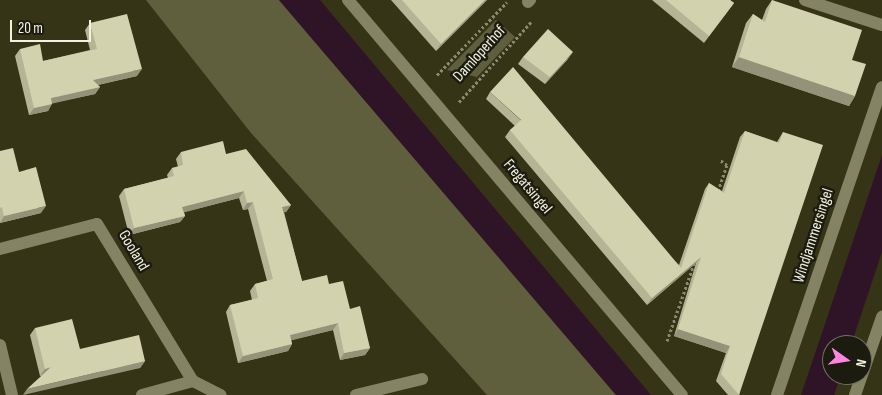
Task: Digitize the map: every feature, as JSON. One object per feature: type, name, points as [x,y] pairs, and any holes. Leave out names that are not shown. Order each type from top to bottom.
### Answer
[{"type":"street","name":"Fregatsingel","points":[[348,0],[682,395]]},
{"type":"street","points":[[805,0],[882,25]]},
{"type":"street","name":"Windjammersingel","points":[[777,395],[882,87]]},
{"type":"street","name":"Gooland","points":[[0,249],[97,224],[193,381]]},
{"type":"street","points":[[855,395],[882,317]]},
{"type":"street","points":[[0,345],[12,395]]},
{"type":"street","points":[[356,395],[422,378]]},
{"type":"street","points":[[142,395],[193,381],[221,395]]},
{"type":"path","name":"Damloperhof","points":[[422,89],[510,0]]},
{"type":"path","name":"Damloperhof","points":[[446,117],[539,13]]},
{"type":"path","points":[[714,202],[727,165],[720,160]]},
{"type":"path","points":[[668,341],[696,258]]},
{"type":"shaded area","points":[[146,0],[279,0],[616,395],[487,395],[251,133]]},
{"type":"shaded area","points":[[279,0],[320,0],[651,395],[616,395]]},
{"type":"shaded area","points":[[496,20],[515,37],[477,77],[447,70]]},
{"type":"shaded area","points":[[882,155],[882,252],[854,335],[822,335],[822,385],[838,385],[834,395],[801,395]]},
{"type":"building","points":[[402,0],[485,0],[441,44]]},
{"type":"building","points":[[666,0],[730,0],[734,3],[709,36]]},
{"type":"building","points":[[772,0],[862,30],[852,60],[866,64],[855,96],[739,57],[753,14],[765,22]]},
{"type":"building","points":[[127,14],[142,69],[93,80],[100,87],[51,98],[52,104],[34,108],[20,49],[40,44],[43,61],[97,49],[90,23]]},
{"type":"building","points":[[548,29],[573,52],[550,77],[523,57]]},
{"type":"building","points":[[513,67],[681,268],[709,183],[724,193],[745,131],[779,143],[783,132],[823,145],[739,395],[721,374],[730,346],[678,329],[701,257],[652,298],[510,130],[521,120],[490,92]]},
{"type":"building","points":[[223,141],[226,154],[246,149],[291,205],[282,207],[302,281],[327,275],[329,284],[343,281],[350,309],[360,306],[370,348],[344,353],[338,323],[290,335],[292,344],[243,356],[230,305],[258,298],[255,284],[273,279],[253,202],[247,203],[244,191],[182,207],[185,216],[134,228],[124,189],[174,176],[172,168],[183,165],[181,152]]},
{"type":"building","points":[[13,148],[19,172],[36,167],[46,206],[4,216],[2,207],[0,208],[0,151]]},
{"type":"building","points":[[72,319],[80,349],[139,335],[145,361],[27,389],[51,367],[45,369],[35,328]]}]
